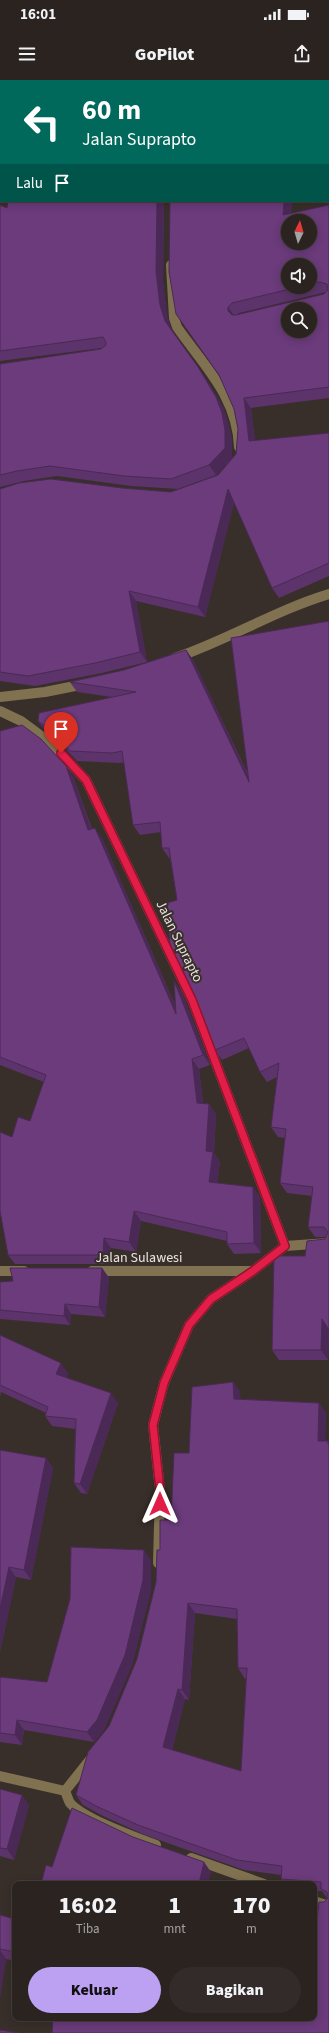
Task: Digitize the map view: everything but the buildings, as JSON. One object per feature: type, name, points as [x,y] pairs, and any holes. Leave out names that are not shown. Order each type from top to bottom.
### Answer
[{"type":"street","points":[[171,257],[170,281],[175,323],[225,393],[236,429],[238,456]]},
{"type":"street","points":[[168,661],[204,649],[304,602],[329,594]]},
{"type":"street","points":[[0,697],[45,692],[96,681]]},
{"type":"street","name":"Jalan Suprapto","points":[[0,711],[21,721],[52,744],[86,780],[192,1000],[285,1246]]},
{"type":"street","points":[[157,1576],[160,1490],[153,1425],[164,1383],[189,1325],[211,1299],[253,1271],[285,1246],[329,1243]]},
{"type":"street","points":[[0,1270],[32,1271]]},
{"type":"street","name":"Jalan Sulawesi","points":[[79,1271],[253,1271]]},
{"type":"street","points":[[65,1792],[97,1750]]},
{"type":"street","points":[[0,1776],[65,1792],[70,1802],[80,1811],[100,1822],[165,1848]]},
{"type":"street","points":[[179,1853],[256,1881]]},
{"type":"street","points":[[317,1902],[329,1906]]},
{"type":"route","points":[[61,753],[86,780],[192,1000],[285,1246],[253,1271],[211,1299],[189,1325],[164,1383],[153,1425],[160,1490],[160,1504]]}]
